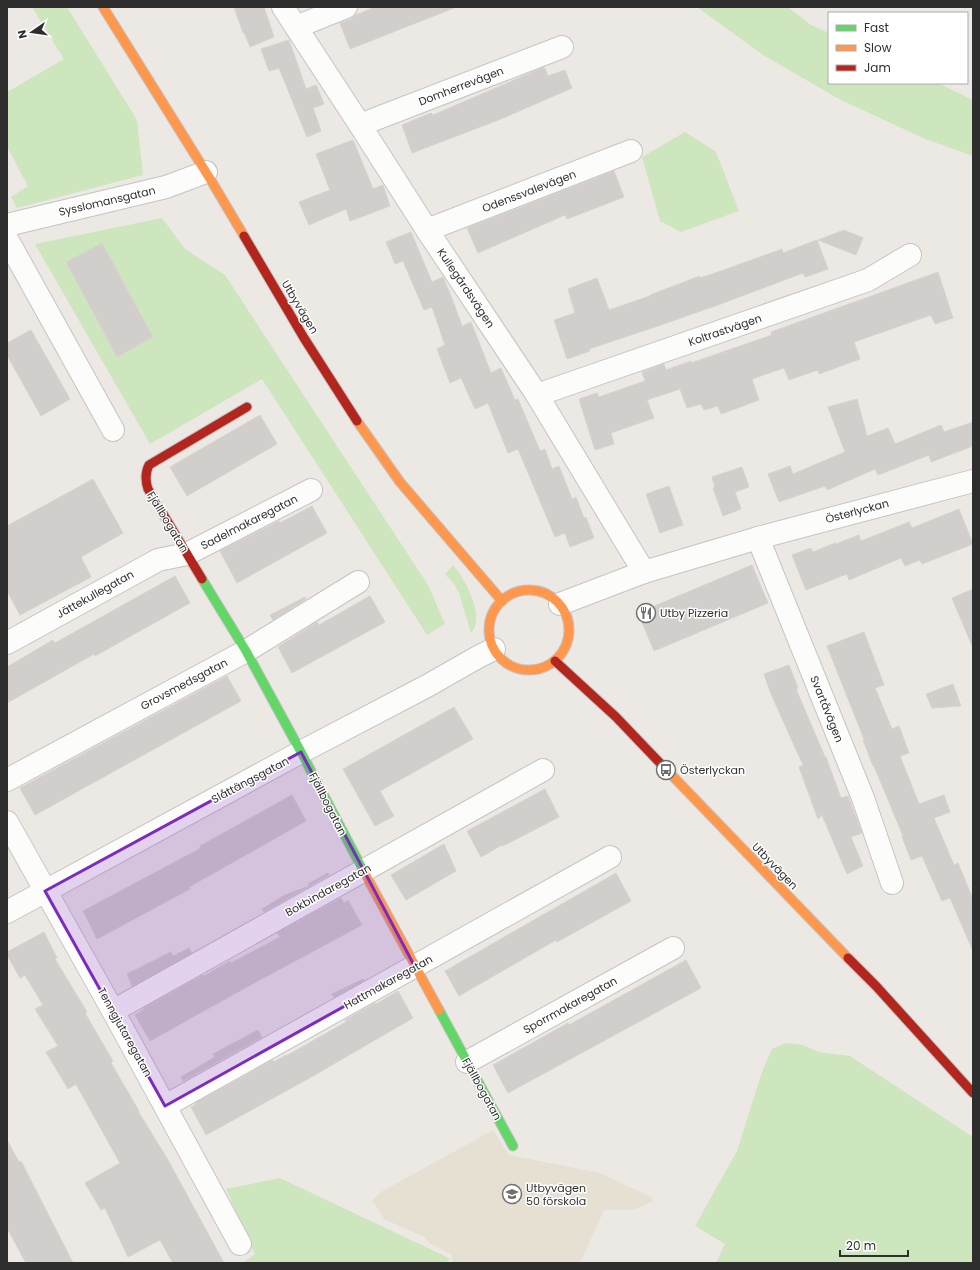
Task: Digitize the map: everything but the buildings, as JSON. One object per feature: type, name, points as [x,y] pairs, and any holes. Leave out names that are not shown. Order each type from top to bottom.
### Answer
[{"type":"street","name":"Utbyvägen","points":[[103,7],[206,172],[304,338],[351,414],[400,482],[502,601]]},
{"type":"street","name":"Kullegårdsvägen","points":[[283,7],[427,230],[537,395],[644,572]]},
{"type":"street","points":[[296,27],[346,7]]},
{"type":"street","name":"Domherrevägen","points":[[360,125],[562,47]]},
{"type":"street","name":"Odenssvalevägen","points":[[427,230],[631,151]]},
{"type":"street","name":"Sysslomansgatan","points":[[7,225],[166,187],[206,172]]},
{"type":"street","points":[[7,239],[113,430]]},
{"type":"street","name":"Koltrastvägen","points":[[537,395],[868,280],[910,255]]},
{"type":"street","name":"Fjällbogatan","points":[[247,407],[149,465],[145,476],[148,489],[246,651],[301,752],[362,870],[513,1146]]},
{"type":"street","name":"Österlyckan","points":[[560,604],[644,572],[758,538],[973,481]]},
{"type":"street","name":"Sadelmakaregatan","points":[[187,554],[311,490]]},
{"type":"street","name":"Svartåvägen","points":[[758,538],[863,798],[892,882]]},
{"type":"street","name":"Jättekullegatan","points":[[7,643],[158,560],[187,554]]},
{"type":"street","name":"Grovsmedsgatan","points":[[7,780],[246,651],[358,582]]},
{"type":"street","points":[[527,590],[536,590],[545,593],[560,604],[565,611],[569,629],[566,646],[555,661],[548,666],[530,670],[513,667],[499,656],[491,642],[489,628],[493,613],[502,601],[509,595],[527,590]]},
{"type":"street","name":"Slåttängsgatan","points":[[7,912],[494,649]]},
{"type":"street","name":"Utbyvägen","points":[[555,661],[588,693],[616,717],[876,986],[973,1093]]},
{"type":"street","name":"Bokbindaregatan","points":[[113,1011],[362,870],[543,770]]},
{"type":"street","name":"Tenngjutaregatan","points":[[7,822],[113,1011],[240,1244]]},
{"type":"street","name":"Hattmakaregatan","points":[[165,1106],[610,857]]},
{"type":"street","name":"Sporrmakaregatan","points":[[467,1062],[674,948]]},
{"type":"highlighted area","points":[[301,752],[415,967],[165,1106],[45,891]]},
{"type":"shaded area","name":"Utbyvägen 50 förskola","points":[[493,1130],[509,1155],[600,1173],[651,1197],[653,1201],[633,1210],[604,1210],[580,1263],[453,1263],[451,1254],[431,1244],[424,1237],[384,1219],[372,1200],[381,1192]]},
{"type":"green space","points":[[32,7],[67,7],[137,120],[143,175],[17,208],[11,197],[28,186],[7,147],[7,92],[64,59]]},
{"type":"green space","points":[[697,7],[788,7],[811,25],[828,33],[828,84],[940,84],[973,100],[973,156],[925,139],[839,99],[763,55]]},
{"type":"green space","points":[[685,132],[716,152],[739,211],[681,232],[660,221],[642,157]]},
{"type":"green space","points":[[162,218],[185,249],[225,275],[428,585],[445,624],[427,635],[262,379],[150,444],[35,244]]},
{"type":"green space","points":[[453,565],[468,588],[475,608],[475,626],[471,633],[459,593],[454,584],[445,574]]},
{"type":"green space","points":[[786,1043],[803,1045],[819,1052],[850,1056],[973,1137],[973,1263],[716,1263],[725,1244],[695,1226],[737,1151],[762,1072],[772,1049]]},
{"type":"green space","points":[[280,1178],[449,1258],[448,1263],[243,1263],[255,1254],[226,1189]]},
{"type":"traffic: fast","points":[[202,579],[246,651],[363,870]]},
{"type":"traffic: fast","points":[[439,1010],[513,1146]]},
{"type":"traffic: slow","points":[[103,7],[244,236]]},
{"type":"traffic: slow","points":[[357,421],[400,482],[502,601]]},
{"type":"traffic: slow","points":[[529,590],[544,593],[557,602],[566,615],[569,630],[566,645],[557,658],[544,667],[529,670],[514,667],[501,658],[492,645],[489,630],[492,615],[501,602],[514,593],[529,590]]},
{"type":"traffic: slow","points":[[660,763],[848,958]]},
{"type":"traffic: slow","points":[[363,870],[439,1010]]},
{"type":"traffic: jam","points":[[244,236],[304,338],[357,421]]},
{"type":"traffic: jam","points":[[202,579],[148,489],[146,474],[149,465],[247,407]]},
{"type":"traffic: jam","points":[[555,661],[616,717],[660,763]]},
{"type":"traffic: jam","points":[[848,958],[876,986],[973,1093]]},
{"type":"place","name":"Utby Pizzeria","points":[[646,613]]},
{"type":"place","name":"Österlyckan","points":[[666,770]]},
{"type":"place","name":"Utbyvägen 50 förskola","points":[[512,1194]]}]
